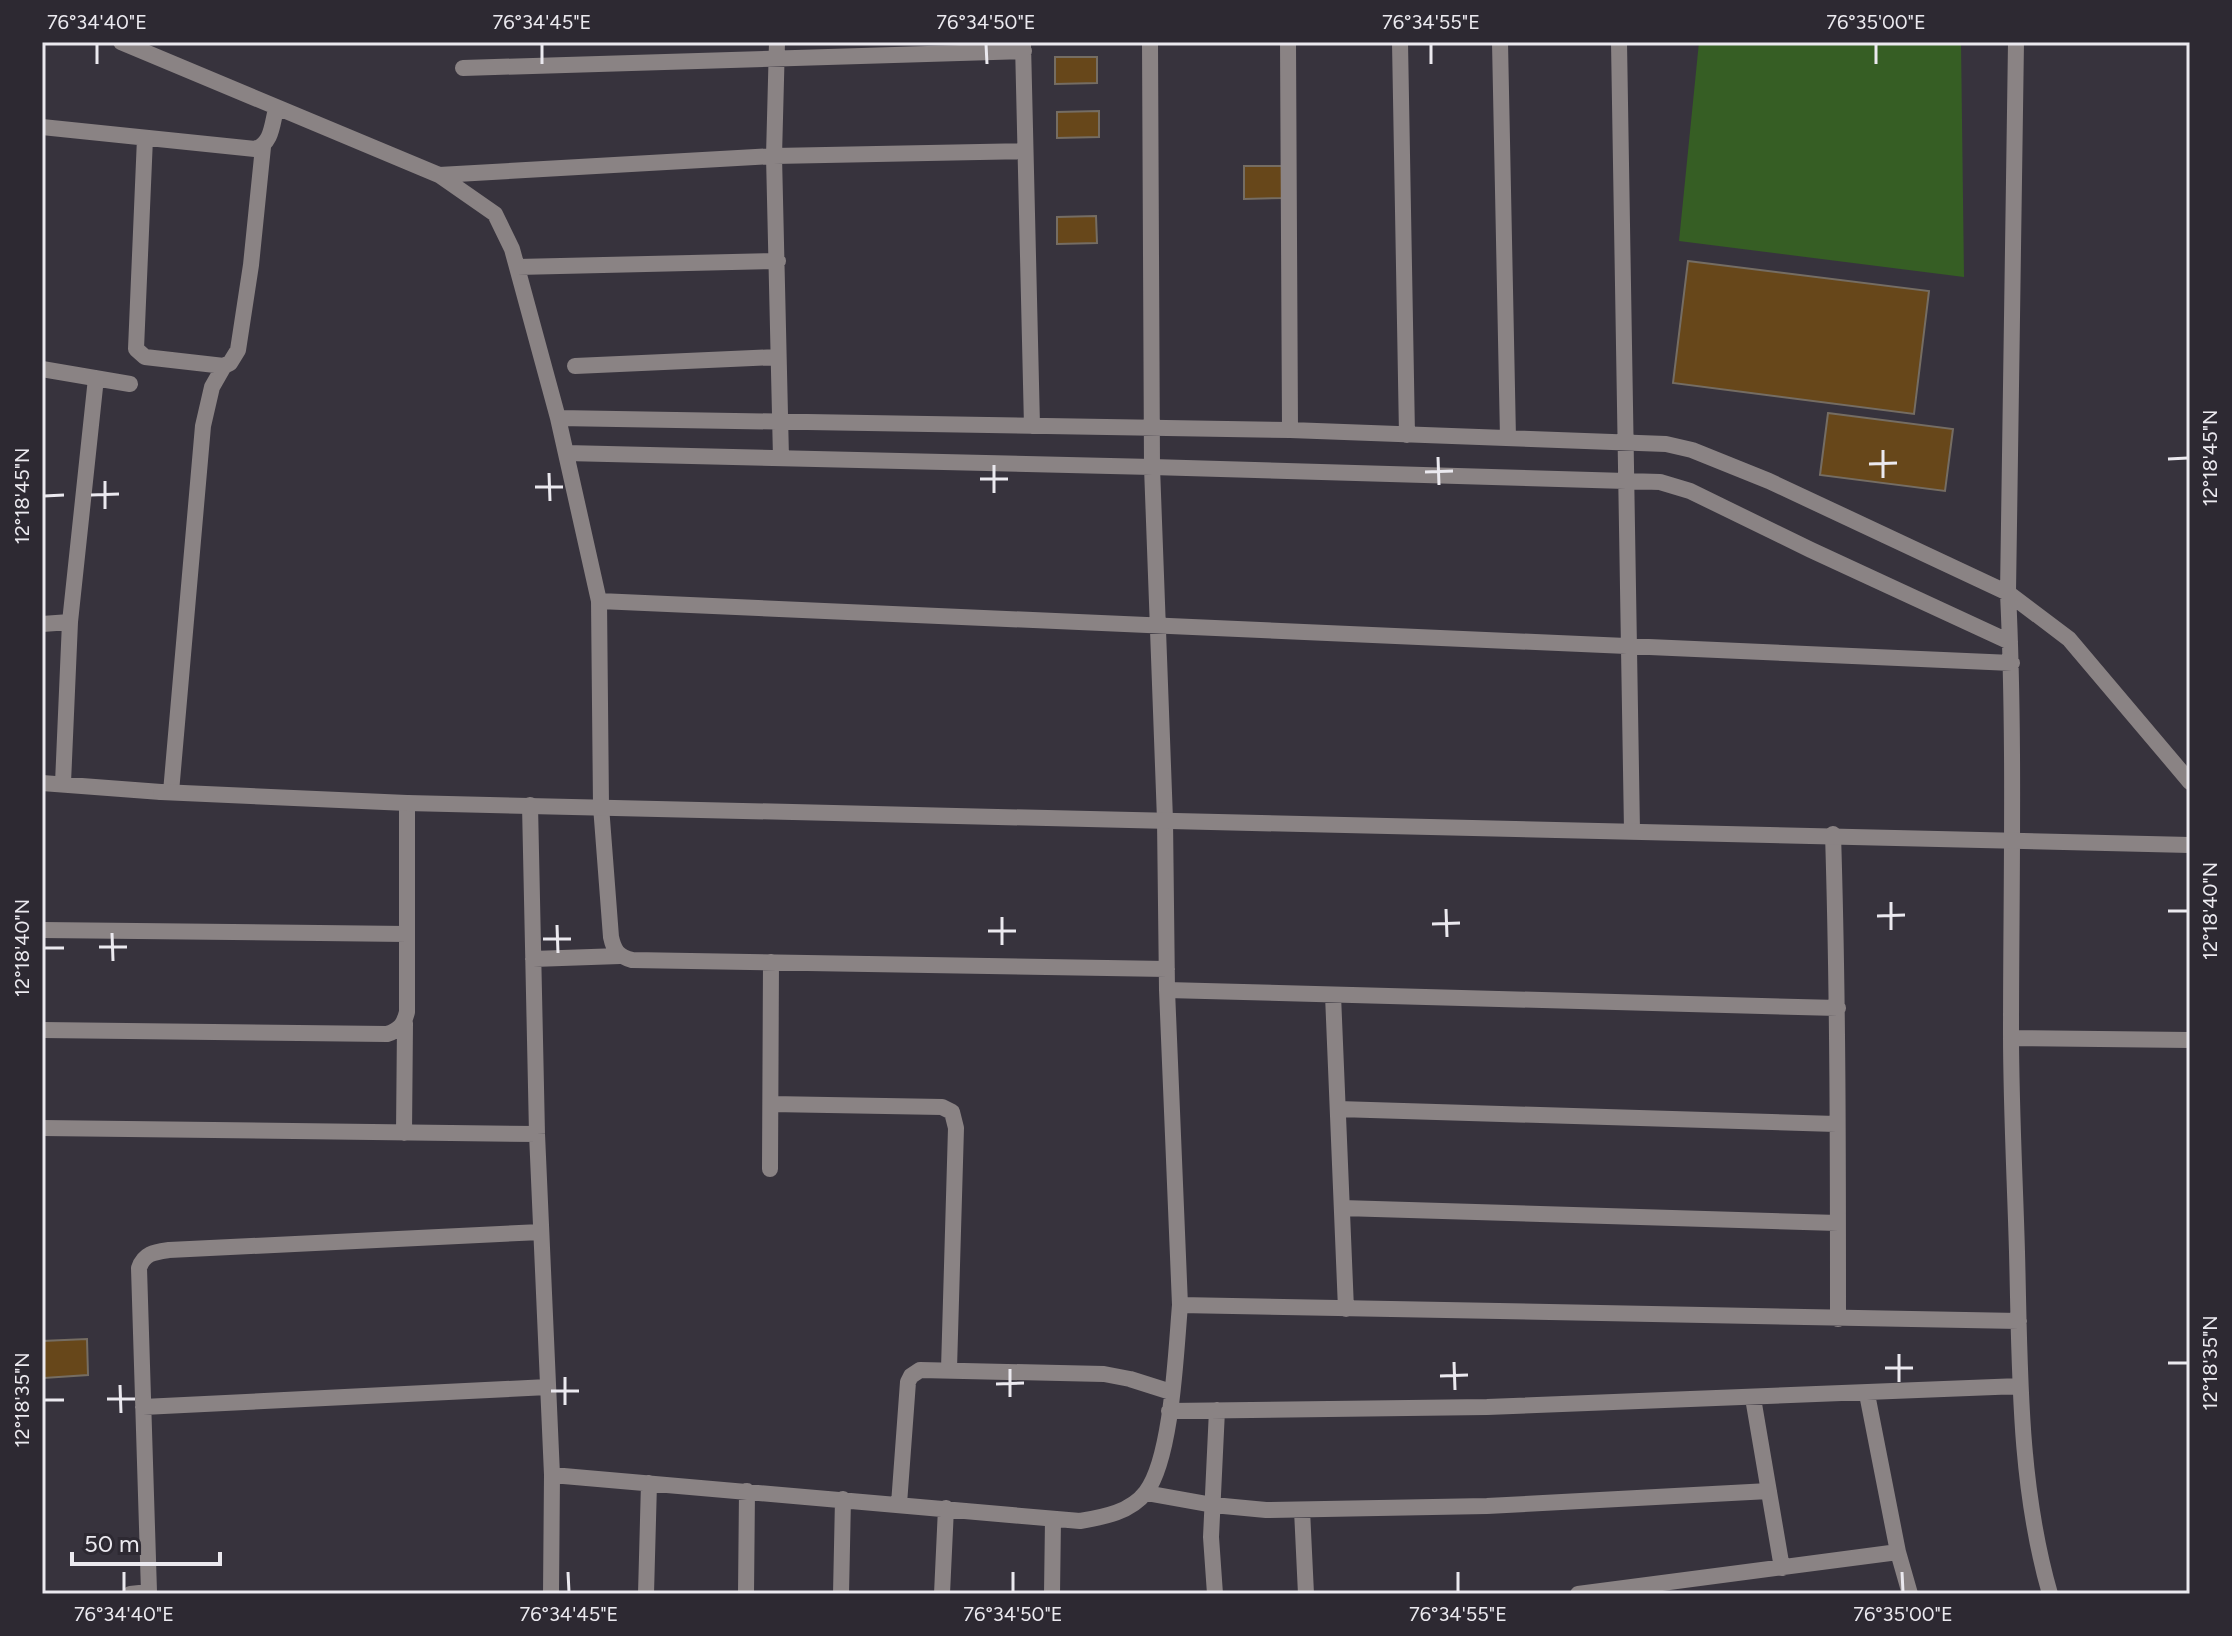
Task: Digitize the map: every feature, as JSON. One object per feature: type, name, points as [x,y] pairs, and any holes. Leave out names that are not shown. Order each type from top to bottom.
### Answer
[{"type":"street","points":[[121,42],[439,175],[495,214],[512,249],[558,418],[599,601],[601,806],[611,937],[620,956]]},
{"type":"street","points":[[552,1475],[1080,1521],[1102,1518],[1124,1509],[1146,1493],[1156,1473],[1169,1411],[1180,1305],[1167,990],[1165,820],[1152,467],[1150,42]]},
{"type":"street","points":[[1288,42],[1290,430]]},
{"type":"street","points":[[1400,42],[1407,435]]},
{"type":"street","points":[[1500,42],[1508,438]]},
{"type":"street","points":[[1619,42],[1632,831]]},
{"type":"street","points":[[2016,42],[2008,593],[2012,663],[2011,1038],[2020,1386],[2030,1513],[2050,1594]]},
{"type":"street","points":[[463,68],[777,51],[1024,47],[1032,426]]},
{"type":"street","points":[[777,51],[774,156],[781,458]]},
{"type":"street","points":[[145,138],[136,349],[145,357],[224,366],[230,363],[238,350],[251,265],[263,147],[268,140],[276,109]]},
{"type":"street","points":[[42,127],[255,149],[263,147]]},
{"type":"street","points":[[439,175],[774,156],[1025,151]]},
{"type":"street","points":[[517,267],[778,261]]},
{"type":"street","points":[[575,366],[777,357]]},
{"type":"street","points":[[166,792],[203,426],[212,387],[224,366]]},
{"type":"street","points":[[42,369],[130,384]]},
{"type":"street","points":[[63,783],[70,622],[96,378]]},
{"type":"street","points":[[558,418],[1290,430],[1626,440],[1666,444],[1692,450],[1769,481],[2008,593],[2069,639],[2190,782]]},
{"type":"street","points":[[566,453],[1660,482],[1690,491],[2010,642]]},
{"type":"street","points":[[599,601],[2012,663]]},
{"type":"street","points":[[42,624],[70,622]]},
{"type":"street","points":[[42,783],[407,803],[1833,834],[2190,845]]},
{"type":"street","points":[[404,1133],[407,803]]},
{"type":"street","points":[[530,805],[537,1134],[552,1475],[551,1594]]},
{"type":"street","points":[[1833,834],[1838,1008],[1838,1319]]},
{"type":"street","points":[[42,930],[407,934]]},
{"type":"street","points":[[533,959],[620,956],[632,960],[1167,969]]},
{"type":"street","points":[[770,1169],[771,962]]},
{"type":"street","points":[[1167,990],[1838,1008]]},
{"type":"street","points":[[1333,995],[1346,1309]]},
{"type":"street","points":[[42,1030],[387,1034],[405,1023]]},
{"type":"street","points":[[2011,1038],[2190,1040]]},
{"type":"street","points":[[771,1104],[942,1107],[952,1112],[956,1128],[949,1369]]},
{"type":"street","points":[[1338,1109],[1836,1124]]},
{"type":"street","points":[[42,1128],[537,1134]]},
{"type":"street","points":[[1342,1208],[1838,1223]]},
{"type":"street","points":[[130,1594],[149,1592],[139,1268],[142,1260],[150,1254],[169,1250],[541,1232]]},
{"type":"street","points":[[1180,1305],[2019,1321]]},
{"type":"street","points":[[899,1504],[908,1382],[920,1370],[1104,1374],[1171,1392]]},
{"type":"street","points":[[1169,1411],[1487,1407],[2020,1386]]},
{"type":"street","points":[[143,1407],[548,1387]]},
{"type":"street","points":[[1867,1394],[1898,1552],[1910,1594]]},
{"type":"street","points":[[1753,1398],[1782,1568]]},
{"type":"street","points":[[1215,1594],[1211,1537],[1217,1410]]},
{"type":"street","points":[[646,1594],[649,1483]]},
{"type":"street","points":[[746,1594],[747,1491]]},
{"type":"street","points":[[1146,1493],[1213,1505],[1302,1510],[1487,1506],[1769,1491]]},
{"type":"street","points":[[841,1594],[843,1499]]},
{"type":"street","points":[[942,1594],[946,1508]]},
{"type":"street","points":[[1302,1510],[1306,1594]]},
{"type":"street","points":[[1052,1594],[1053,1519]]},
{"type":"street","points":[[1578,1594],[1702,1586],[1782,1568],[1898,1552]]},
{"type":"green space","points":[[1699,42],[1961,42],[1964,277],[1679,241]]},
{"type":"building","points":[[1055,57],[1097,57],[1097,83],[1055,84]]},
{"type":"building","points":[[1099,111],[1099,137],[1057,138],[1057,112]]},
{"type":"building","points":[[1244,166],[1284,166],[1284,198],[1244,199]]},
{"type":"building","points":[[1096,216],[1097,243],[1057,244],[1057,217]]},
{"type":"building","points":[[1688,261],[1929,291],[1914,414],[1673,383]]},
{"type":"building","points":[[1828,413],[1953,429],[1945,491],[1820,475]]},
{"type":"building","points":[[87,1339],[88,1375],[44,1378],[42,1341]]}]
